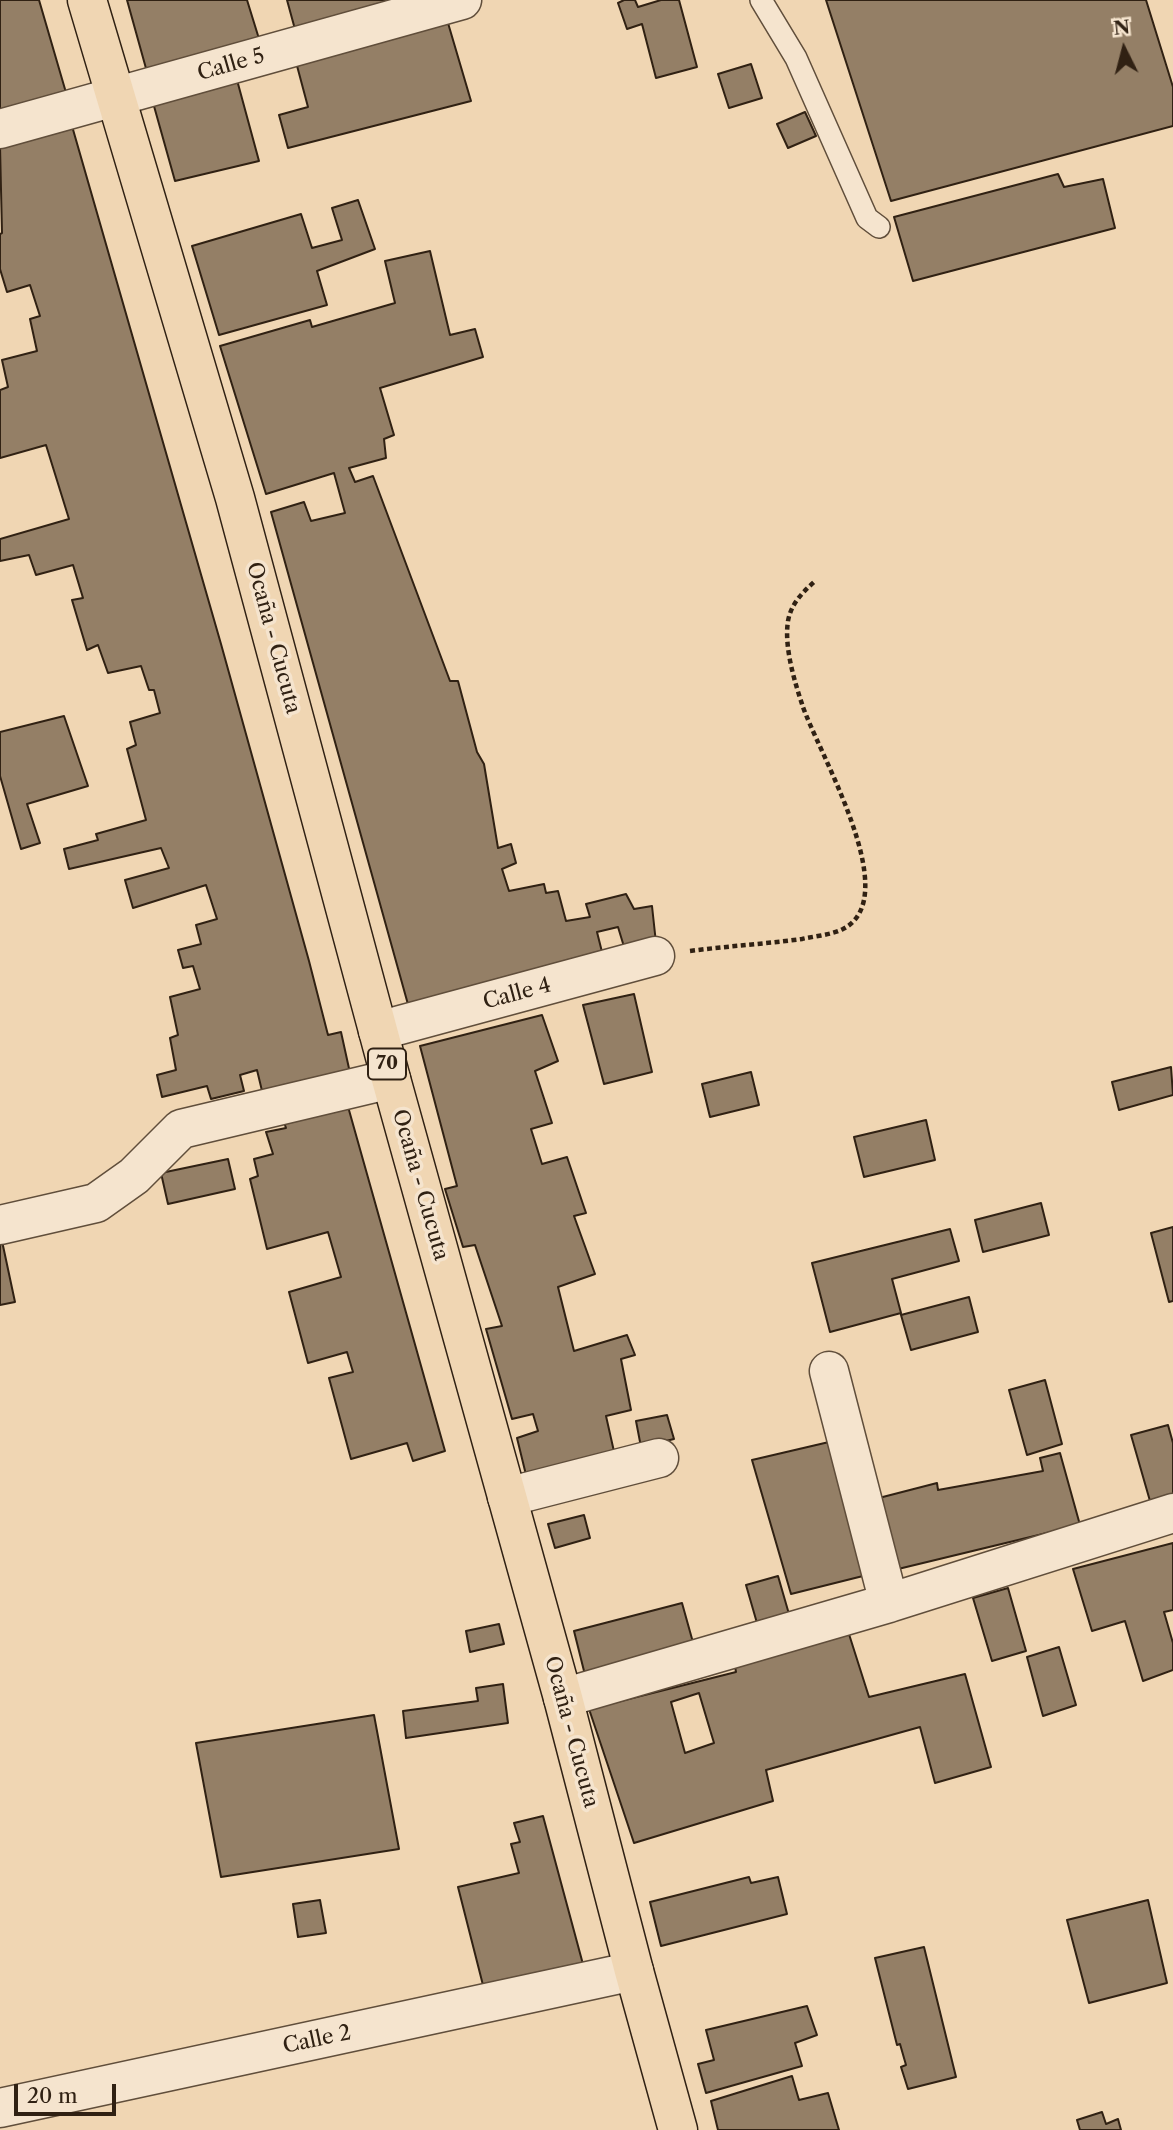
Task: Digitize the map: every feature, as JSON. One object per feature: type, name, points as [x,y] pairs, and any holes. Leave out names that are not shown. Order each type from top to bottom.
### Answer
[{"type":"main road","name":"Ocaña - Cucuta","points":[[87,0],[235,498],[391,1079],[563,1698],[678,2130]]},
{"type":"street","name":"Calle 5","points":[[0,129],[462,0]]},
{"type":"street","name":"Calle 4","points":[[378,1031],[655,956]]},
{"type":"street","points":[[0,1225],[96,1203],[134,1176],[181,1129],[391,1079]]},
{"type":"street","points":[[829,1371],[889,1603]]},
{"type":"street","points":[[507,1497],[659,1458]]},
{"type":"street","points":[[563,1698],[889,1603],[1173,1513]]},
{"type":"street","name":"Calle 2","points":[[0,2108],[634,1971]]},
{"type":"lane","points":[[761,0],[796,58],[867,218],[879,227]]},
{"type":"path","points":[[655,956],[820,936],[842,929],[858,919],[865,901],[866,876],[858,839],[802,705],[787,633],[793,605],[814,582]]},
{"type":"building","points":[[0,0],[39,0],[67,96],[0,115]]},
{"type":"building","points":[[127,0],[247,0],[260,42],[147,72]]},
{"type":"building","points":[[287,0],[425,0],[296,33]]},
{"type":"building","points":[[635,0],[638,7],[661,0],[679,0],[697,67],[656,78],[642,24],[627,29],[618,3]]},
{"type":"building","points":[[826,0],[1146,0],[1173,87],[1173,126],[891,201]]},
{"type":"building","points":[[448,23],[471,101],[288,148],[279,115],[308,107],[296,62]]},
{"type":"building","points":[[751,64],[762,98],[729,108],[718,74]]},
{"type":"building","points":[[237,80],[259,161],[175,181],[152,99]]},
{"type":"building","points":[[805,112],[816,136],[788,148],[777,124]]},
{"type":"building","points":[[72,126],[221,644],[328,1035],[341,1032],[350,1073],[263,1095],[257,1070],[240,1075],[244,1091],[211,1099],[207,1086],[162,1097],[157,1075],[176,1070],[170,1038],[178,1035],[170,997],[200,989],[193,966],[183,968],[178,950],[201,944],[196,925],[217,919],[206,885],[133,908],[125,880],[169,868],[161,848],[69,869],[64,849],[98,840],[96,834],[146,820],[127,749],[136,745],[130,722],[160,713],[154,690],[149,690],[141,666],[108,673],[98,645],[87,650],[72,600],[83,598],[73,565],[36,575],[29,555],[0,561],[0,539],[69,519],[46,445],[0,458],[0,390],[8,387],[2,360],[37,351],[30,319],[40,316],[30,285],[7,292],[0,269],[0,146]]},
{"type":"building","points":[[1058,174],[1064,187],[1103,179],[1115,228],[913,281],[894,217]]},
{"type":"building","points":[[358,200],[375,249],[317,271],[327,305],[219,335],[192,246],[301,214],[312,248],[342,240],[332,208]]},
{"type":"building","points":[[430,251],[450,335],[475,329],[483,357],[380,388],[394,435],[384,439],[386,458],[349,468],[355,482],[373,476],[450,681],[458,681],[477,752],[484,764],[498,848],[511,844],[516,863],[502,869],[509,891],[544,884],[546,893],[558,891],[566,921],[590,917],[586,904],[626,894],[634,909],[652,906],[656,943],[625,950],[618,927],[597,932],[603,956],[409,1008],[271,512],[304,502],[311,521],[345,513],[334,473],[266,494],[220,346],[310,320],[312,327],[395,303],[385,261]]},
{"type":"building","points":[[64,716],[88,786],[27,804],[40,843],[21,849],[0,776],[0,732]]},
{"type":"building","points":[[634,994],[652,1072],[604,1084],[583,1005]]},
{"type":"building","points":[[542,1015],[558,1061],[535,1071],[552,1123],[531,1129],[542,1164],[567,1157],[586,1213],[574,1216],[595,1274],[558,1287],[574,1351],[627,1335],[635,1355],[621,1359],[631,1410],[606,1416],[615,1456],[527,1479],[517,1438],[538,1431],[533,1414],[512,1419],[486,1329],[502,1326],[475,1245],[463,1247],[445,1189],[457,1186],[420,1046]]},
{"type":"building","points":[[1171,1067],[1173,1095],[1119,1110],[1112,1082]]},
{"type":"building","points":[[751,1072],[759,1105],[710,1117],[702,1084]]},
{"type":"building","points":[[347,1103],[445,1451],[413,1461],[407,1443],[351,1459],[329,1378],[353,1372],[347,1352],[308,1363],[289,1292],[341,1277],[328,1232],[267,1249],[250,1179],[258,1176],[254,1159],[273,1154],[266,1132],[286,1128],[283,1119]]},
{"type":"building","points":[[926,1120],[935,1160],[864,1177],[854,1137]]},
{"type":"building","points":[[228,1159],[235,1189],[168,1204],[161,1173]]},
{"type":"building","points":[[1041,1203],[1049,1235],[983,1252],[975,1220]]},
{"type":"building","points":[[1173,1227],[1173,1301],[1169,1302],[1151,1233]]},
{"type":"building","points":[[950,1229],[959,1261],[892,1279],[901,1313],[830,1332],[812,1263]]},
{"type":"building","points":[[2,1241],[15,1302],[0,1305],[0,1242]]},
{"type":"building","points":[[969,1297],[978,1332],[911,1350],[901,1315]]},
{"type":"building","points":[[1045,1380],[1062,1444],[1027,1455],[1009,1390]]},
{"type":"building","points":[[667,1415],[674,1439],[641,1447],[636,1421]]},
{"type":"building","points":[[1168,1425],[1173,1443],[1173,1495],[1150,1501],[1131,1435]]},
{"type":"building","points":[[829,1442],[867,1575],[791,1594],[752,1460]]},
{"type":"building","points":[[1060,1453],[1080,1525],[894,1570],[875,1499],[937,1483],[938,1490],[1043,1471],[1040,1458]]},
{"type":"building","points":[[584,1515],[590,1538],[555,1548],[548,1524]]},
{"type":"building","points":[[1173,1543],[1173,1610],[1164,1612],[1173,1643],[1173,1670],[1143,1681],[1125,1621],[1092,1631],[1073,1569]]},
{"type":"building","points":[[778,1576],[791,1621],[759,1630],[746,1585]]},
{"type":"building","points":[[1008,1588],[1026,1651],[992,1661],[973,1598]]},
{"type":"building","points":[[682,1603],[694,1646],[585,1675],[574,1631]]},
{"type":"building","points":[[499,1624],[504,1644],[470,1652],[466,1631]]},
{"type":"building","points":[[848,1631],[869,1697],[965,1674],[991,1767],[935,1783],[920,1727],[766,1770],[773,1801],[634,1843],[589,1709],[736,1672],[734,1661]],"holes":[[[699,1693],[714,1743],[685,1753],[671,1702]]]},
{"type":"building","points":[[1059,1647],[1076,1705],[1043,1716],[1027,1657]]},
{"type":"building","points":[[503,1684],[508,1723],[406,1738],[403,1711],[478,1701],[476,1688]]},
{"type":"building","points":[[374,1715],[399,1849],[221,1877],[196,1743]]},
{"type":"building","points":[[543,1816],[584,1968],[485,1993],[458,1887],[519,1873],[511,1844],[520,1842],[514,1823]]},
{"type":"building","points":[[749,1877],[751,1883],[778,1877],[787,1914],[661,1946],[650,1902]]},
{"type":"building","points":[[320,1900],[326,1933],[298,1937],[293,1904]]},
{"type":"building","points":[[1148,1900],[1167,1983],[1089,2003],[1067,1920]]},
{"type":"building","points":[[924,1947],[956,2077],[908,2089],[901,2067],[906,2065],[900,2044],[897,2045],[875,1958]]},
{"type":"building","points":[[807,2006],[817,2035],[795,2043],[802,2066],[706,2093],[698,2064],[714,2060],[706,2030]]},
{"type":"building","points":[[792,2076],[799,2100],[828,2093],[839,2130],[718,2130],[711,2101]]},
{"type":"building","points":[[1102,2112],[1106,2124],[1118,2119],[1121,2130],[1080,2130],[1077,2120]]}]
